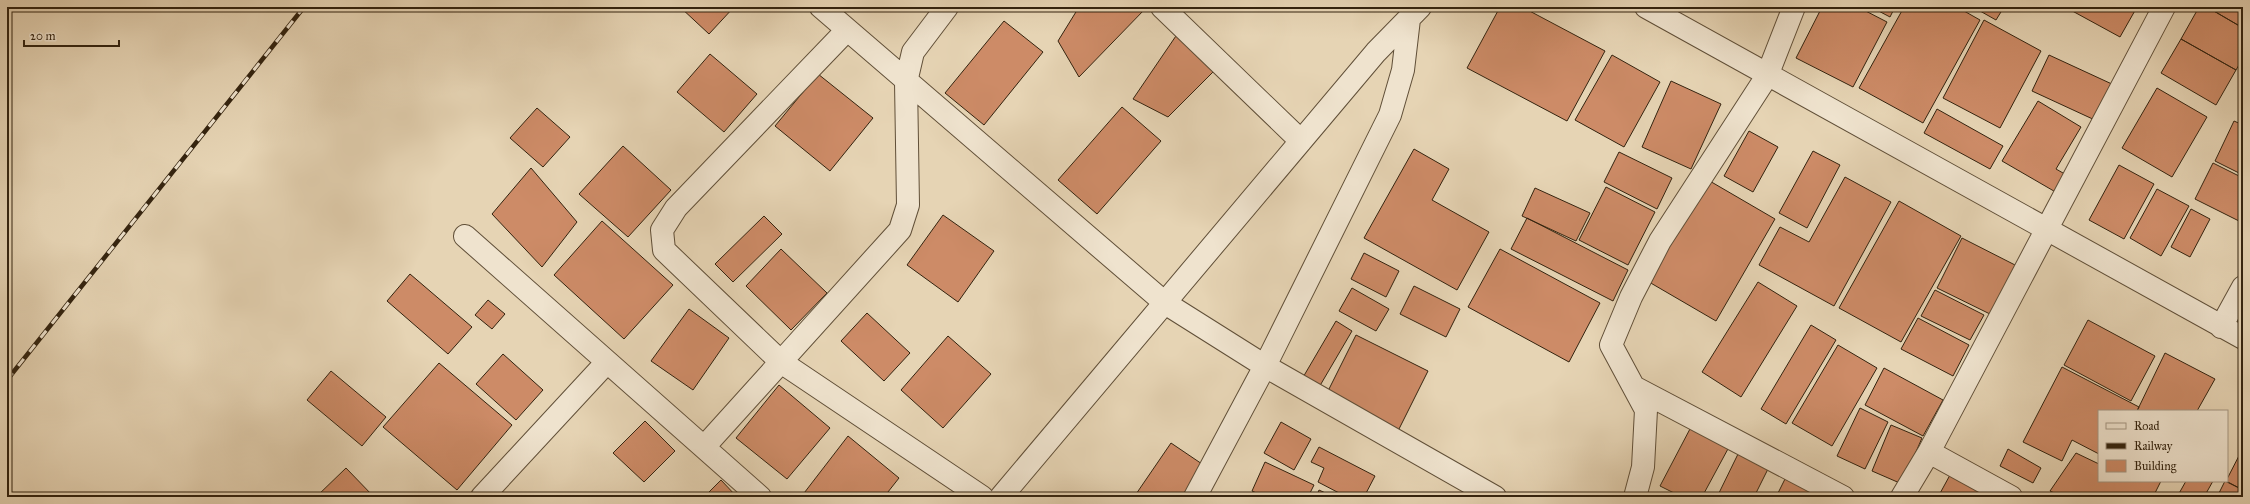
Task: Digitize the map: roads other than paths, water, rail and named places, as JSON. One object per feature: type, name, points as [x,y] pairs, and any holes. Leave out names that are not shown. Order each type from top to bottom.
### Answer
[{"type":"street","points":[[821,7],[906,82],[1165,303],[1265,366],[1495,497]]},
{"type":"street","points":[[704,447],[900,230],[908,205],[906,82],[913,52],[947,7]]},
{"type":"street","points":[[1162,7],[1301,141]]},
{"type":"street","points":[[1646,7],[1767,76],[2048,229],[2243,338]]},
{"type":"street","points":[[1634,497],[1643,467],[1646,410],[1612,345],[1631,297],[1660,241],[1767,76],[1794,7]]},
{"type":"street","points":[[1902,497],[1929,452],[2164,7]]},
{"type":"street","points":[[1001,497],[1376,52],[1414,13]]},
{"type":"street","points":[[1195,497],[1265,366],[1390,114],[1403,70],[1414,13]]},
{"type":"street","points":[[847,30],[676,208],[662,230],[664,250],[781,362],[982,497]]},
{"type":"street","points":[[465,236],[760,497]]},
{"type":"street","points":[[2221,327],[2243,287]]},
{"type":"street","points":[[482,497],[607,362]]},
{"type":"street","points":[[1634,387],[1843,497]]},
{"type":"street","points":[[1929,452],[2011,497]]},
{"type":"railway","points":[[7,380],[304,7]]}]
